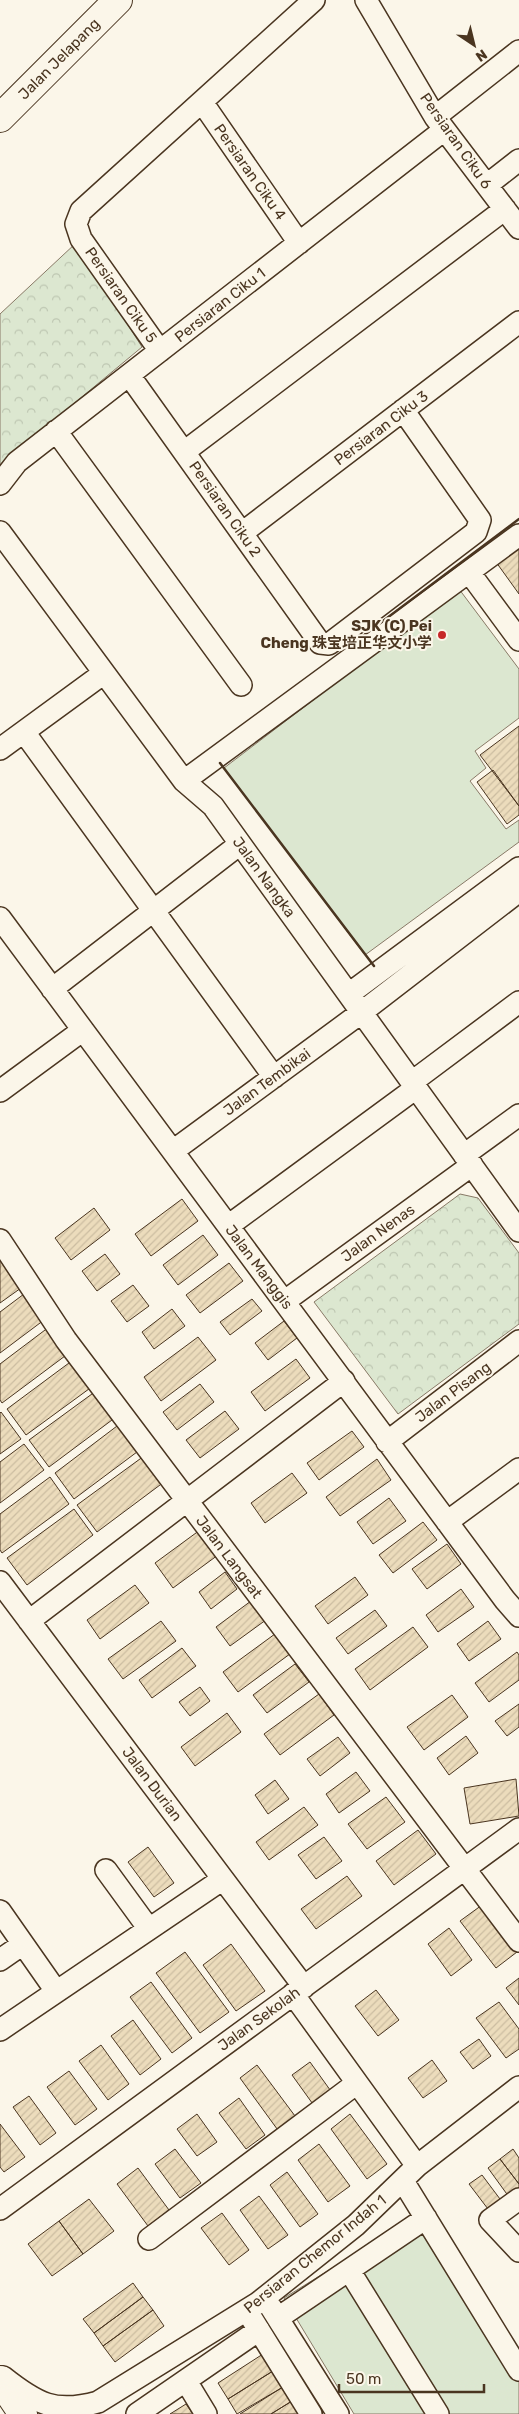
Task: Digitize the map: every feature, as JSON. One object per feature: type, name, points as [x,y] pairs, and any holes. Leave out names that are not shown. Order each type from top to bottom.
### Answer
[{"type":"main road","name":"Jalan Jelapang","points":[[0,104],[104,0]]},
{"type":"main road","name":"Jalan Jelapang","points":[[0,118],[118,0]]},
{"type":"main road","points":[[0,2380],[23,2414]]},
{"type":"street","points":[[202,102],[314,0]]},
{"type":"street","name":"Persiaran Ciku 6","points":[[366,0],[440,124],[519,228]]},
{"type":"street","name":"Persiaran Ciku 1","points":[[0,484],[17,462],[299,243],[440,124],[519,51]]},
{"type":"street","name":"Persiaran Ciku 5","points":[[160,351],[81,239],[76,224],[82,211],[202,102]]},
{"type":"street","name":"Persiaran Ciku 4","points":[[202,102],[299,243]]},
{"type":"street","points":[[486,185],[519,160]]},
{"type":"street","points":[[184,452],[505,209]]},
{"type":"street","name":"Persiaran Ciku 3","points":[[242,534],[519,322]]},
{"type":"street","name":"Persiaran Ciku 2","points":[[129,375],[320,643],[329,644],[476,532],[480,520],[404,410]]},
{"type":"street","points":[[56,431],[241,685]]},
{"type":"street","name":"Jalan Nangka","points":[[0,532],[184,781],[213,806],[468,1160],[517,1223]]},
{"type":"street","points":[[184,781],[519,535]]},
{"type":"street","points":[[469,572],[519,640]]},
{"type":"street","points":[[0,749],[104,674]]},
{"type":"street","points":[[24,732],[274,1077]]},
{"type":"street","points":[[52,988],[240,844]]},
{"type":"street","points":[[349,994],[519,868]]},
{"type":"street","name":"Jalan Tembikai","points":[[173,1151],[362,1012],[519,891]]},
{"type":"street","name":"Jalan Manggis","points":[[0,918],[447,1522],[512,1595],[519,1616]]},
{"type":"street","points":[[228,1226],[414,1085],[519,1002]]},
{"type":"street","points":[[0,1091],[83,1030]]},
{"type":"street","name":"Jalan Nenas","points":[[285,1302],[468,1160],[519,1115]]},
{"type":"street","name":"Jalan Langsat","points":[[0,1240],[66,1340],[519,1942]]},
{"type":"street","name":"Jalan Pisang","points":[[387,1442],[519,1341]]},
{"type":"street","points":[[29,1621],[344,1381]]},
{"type":"street","points":[[447,1522],[519,1469]]},
{"type":"street","name":"Jalan Durian","points":[[0,1582],[223,1880],[298,1991],[357,2083],[410,2174],[426,2218],[519,2370]]},
{"type":"street","name":"Jalan Sekolah","points":[[0,2209],[519,1829]]},
{"type":"street","points":[[106,1870],[149,1929]]},
{"type":"street","points":[[0,2030],[223,1880]]},
{"type":"street","points":[[0,1911],[56,1991]]},
{"type":"street","points":[[0,1960],[23,1944]]},
{"type":"street","points":[[149,2240],[357,2083]]},
{"type":"street","name":"Persiaran Chemor Indah 1","points":[[0,2375],[37,2402],[52,2407],[98,2410],[265,2297],[356,2225],[410,2174],[519,2087]]},
{"type":"street","points":[[519,2199],[490,2220],[519,2251]]},
{"type":"street","points":[[278,2318],[426,2218]]},
{"type":"street","points":[[349,2270],[438,2414]]},
{"type":"street","points":[[265,2297],[338,2414]]},
{"type":"street","points":[[247,2310],[311,2414]]},
{"type":"street","points":[[137,2414],[259,2330]]},
{"type":"street","points":[[186,2381],[206,2414]]},
{"type":"green space","points":[[76,243],[142,347],[0,465],[0,314]]},
{"type":"green space","name":"SJK (C) Pei Cheng 珠宝培正华文小学","points":[[459,589],[519,669],[519,718],[475,751],[486,768],[470,781],[506,829],[519,820],[519,842],[365,955],[224,768]]},
{"type":"green space","points":[[460,1194],[478,1198],[519,1253],[519,1324],[398,1414],[314,1302]]},
{"type":"green space","points":[[429,2208],[519,2351],[519,2414],[354,2414],[284,2298]]},
{"type":"building","points":[[519,546],[519,594],[496,562]]},
{"type":"building","points":[[519,726],[519,806],[480,755]]},
{"type":"building","points":[[493,770],[519,806],[519,815],[507,824],[477,782]]},
{"type":"building","points":[[182,1199],[198,1221],[151,1256],[135,1234]]},
{"type":"building","points":[[94,1208],[110,1230],[71,1260],[55,1238]]},
{"type":"building","points":[[203,1235],[218,1255],[178,1285],[163,1265]]},
{"type":"building","points":[[105,1254],[120,1274],[97,1291],[82,1271]]},
{"type":"building","points":[[0,1262],[21,1288],[0,1303]]},
{"type":"building","points":[[229,1263],[243,1281],[200,1313],[186,1295]]},
{"type":"building","points":[[133,1285],[149,1306],[127,1322],[111,1301]]},
{"type":"building","points":[[24,1294],[44,1320],[0,1353],[0,1312]]},
{"type":"building","points":[[252,1299],[262,1311],[230,1335],[220,1322]]},
{"type":"building","points":[[172,1309],[185,1326],[154,1349],[142,1332]]},
{"type":"building","points":[[284,1321],[297,1338],[268,1360],[255,1343]]},
{"type":"building","points":[[49,1327],[69,1353],[2,1403],[0,1400],[0,1364]]},
{"type":"building","points":[[198,1337],[216,1360],[161,1401],[144,1377]]},
{"type":"building","points":[[296,1359],[310,1378],[265,1411],[251,1392]]},
{"type":"building","points":[[73,1360],[93,1386],[26,1435],[7,1409]]},
{"type":"building","points":[[200,1384],[214,1402],[177,1430],[163,1412]]},
{"type":"building","points":[[96,1391],[116,1417],[49,1467],[29,1440]]},
{"type":"building","points":[[225,1411],[239,1429],[200,1458],[186,1440]]},
{"type":"building","points":[[0,1413],[21,1439],[0,1454]]},
{"type":"building","points":[[121,1423],[141,1449],[74,1499],[55,1473]]},
{"type":"building","points":[[352,1431],[364,1447],[319,1480],[307,1463]]},
{"type":"building","points":[[24,1444],[44,1470],[0,1503],[0,1462]]},
{"type":"building","points":[[144,1456],[164,1482],[97,1532],[77,1505]]},
{"type":"building","points":[[377,1459],[391,1480],[340,1516],[326,1497]]},
{"type":"building","points":[[292,1473],[307,1493],[265,1523],[251,1503]]},
{"type":"building","points":[[50,1477],[69,1504],[2,1553],[0,1550],[0,1514]]},
{"type":"building","points":[[389,1498],[406,1521],[373,1544],[357,1522]]},
{"type":"building","points":[[74,1509],[93,1535],[27,1585],[7,1558]]},
{"type":"building","points":[[423,1522],[437,1540],[393,1573],[379,1555]]},
{"type":"building","points":[[200,1530],[218,1555],[173,1588],[155,1563]]},
{"type":"building","points":[[447,1544],[461,1564],[427,1589],[412,1569]]},
{"type":"building","points":[[225,1572],[237,1589],[211,1609],[199,1592]]},
{"type":"building","points":[[355,1577],[368,1595],[328,1624],[315,1606]]},
{"type":"building","points":[[135,1585],[149,1603],[100,1639],[87,1620]]},
{"type":"building","points":[[461,1589],[474,1607],[438,1632],[426,1615]]},
{"type":"building","points":[[255,1598],[270,1617],[230,1646],[216,1627]]},
{"type":"building","points":[[375,1610],[387,1626],[348,1654],[336,1638]]},
{"type":"building","points":[[161,1621],[176,1641],[123,1679],[108,1659]]},
{"type":"building","points":[[488,1621],[501,1639],[469,1661],[457,1644]]},
{"type":"building","points":[[413,1627],[428,1647],[370,1690],[355,1669]]},
{"type":"building","points":[[279,1631],[294,1651],[238,1692],[223,1672]]},
{"type":"building","points":[[182,1648],[196,1666],[152,1698],[139,1680]]},
{"type":"building","points":[[517,1652],[519,1655],[519,1680],[489,1702],[475,1683]]},
{"type":"building","points":[[295,1664],[309,1682],[267,1713],[253,1695]]},
{"type":"building","points":[[200,1687],[210,1701],[190,1716],[179,1702]]},
{"type":"building","points":[[319,1694],[334,1715],[280,1755],[264,1734]]},
{"type":"building","points":[[452,1695],[468,1717],[424,1750],[407,1727]]},
{"type":"building","points":[[519,1704],[519,1727],[507,1736],[495,1721]]},
{"type":"building","points":[[227,1713],[241,1732],[195,1766],[181,1747]]},
{"type":"building","points":[[466,1736],[478,1753],[449,1775],[437,1758]]},
{"type":"building","points":[[338,1737],[350,1753],[320,1776],[307,1759]]},
{"type":"building","points":[[356,1772],[370,1791],[339,1813],[326,1794]]},
{"type":"building","points":[[516,1779],[519,1816],[470,1824],[464,1788]]},
{"type":"building","points":[[275,1780],[289,1799],[268,1814],[255,1795]]},
{"type":"building","points":[[386,1797],[405,1822],[367,1849],[348,1824]]},
{"type":"building","points":[[304,1807],[318,1825],[269,1860],[256,1842]]},
{"type":"building","points":[[418,1830],[436,1854],[394,1885],[376,1861]]},
{"type":"building","points":[[324,1837],[342,1861],[316,1879],[298,1855]]},
{"type":"building","points":[[148,1847],[174,1883],[154,1897],[128,1862]]},
{"type":"building","points":[[347,1876],[362,1896],[316,1929],[301,1909]]},
{"type":"building","points":[[482,1905],[517,1952],[496,1968],[460,1921]]},
{"type":"building","points":[[449,1928],[472,1960],[451,1976],[428,1944]]},
{"type":"building","points":[[231,1944],[265,1991],[236,2011],[203,1965]]},
{"type":"building","points":[[185,1952],[229,2012],[200,2033],[156,1973]]},
{"type":"building","points":[[519,1978],[519,2005],[506,1988]]},
{"type":"building","points":[[151,1982],[192,2038],[172,2053],[130,1997]]},
{"type":"building","points":[[376,1990],[399,2020],[378,2036],[355,2006]]},
{"type":"building","points":[[499,2002],[519,2029],[519,2049],[506,2058],[476,2018]]},
{"type":"building","points":[[133,2020],[161,2059],[140,2075],[111,2036]]},
{"type":"building","points":[[479,2039],[491,2056],[473,2069],[460,2052]]},
{"type":"building","points":[[101,2045],[129,2084],[108,2100],[79,2061]]},
{"type":"building","points":[[432,2060],[447,2081],[423,2098],[408,2078]]},
{"type":"building","points":[[310,2062],[333,2094],[315,2107],[292,2075]]},
{"type":"building","points":[[257,2065],[298,2120],[280,2133],[240,2078]]},
{"type":"building","points":[[69,2071],[97,2109],[75,2125],[47,2087]]},
{"type":"building","points":[[29,2096],[56,2133],[40,2145],[13,2107]]},
{"type":"building","points":[[239,2098],[265,2135],[246,2149],[219,2113]]},
{"type":"building","points":[[197,2114],[217,2142],[197,2156],[177,2129]]},
{"type":"building","points":[[350,2114],[387,2164],[367,2179],[331,2129]]},
{"type":"building","points":[[0,2124],[25,2157],[4,2172],[0,2167]]},
{"type":"building","points":[[319,2144],[350,2186],[328,2202],[298,2160]]},
{"type":"building","points":[[175,2149],[201,2183],[180,2198],[155,2164]]},
{"type":"building","points":[[513,2149],[519,2158],[519,2184],[500,2159]]},
{"type":"building","points":[[500,2159],[519,2184],[519,2189],[509,2197],[488,2168]]},
{"type":"building","points":[[138,2168],[169,2210],[148,2226],[117,2184]]},
{"type":"building","points":[[287,2172],[318,2214],[300,2227],[270,2185]]},
{"type":"building","points":[[482,2175],[503,2203],[491,2213],[469,2184]]},
{"type":"building","points":[[259,2196],[288,2235],[268,2249],[240,2210]]},
{"type":"building","points":[[89,2199],[114,2231],[83,2254],[59,2221]]},
{"type":"building","points":[[222,2213],[249,2250],[229,2265],[201,2228]]},
{"type":"building","points":[[59,2221],[83,2254],[52,2276],[28,2244]]},
{"type":"building","points":[[133,2283],[143,2297],[94,2333],[83,2319]]},
{"type":"building","points":[[143,2297],[153,2310],[103,2346],[94,2333]]},
{"type":"building","points":[[153,2310],[164,2326],[115,2362],[103,2346]]},
{"type":"building","points":[[263,2354],[273,2371],[228,2399],[218,2383]]},
{"type":"building","points":[[273,2371],[283,2387],[237,2414],[228,2399]]},
{"type":"building","points":[[283,2387],[292,2401],[271,2414],[240,2414]]},
{"type":"building","points":[[292,2401],[301,2414],[271,2414]]},
{"type":"building","points":[[186,2404],[193,2414],[170,2414]]},
{"type":"wall","points":[[363,636],[519,519]]},
{"type":"wall","points":[[220,763],[374,966]]},
{"type":"place","name":"SJK (C) Pei Cheng 珠宝培正华文小学","points":[[442,635]]}]
